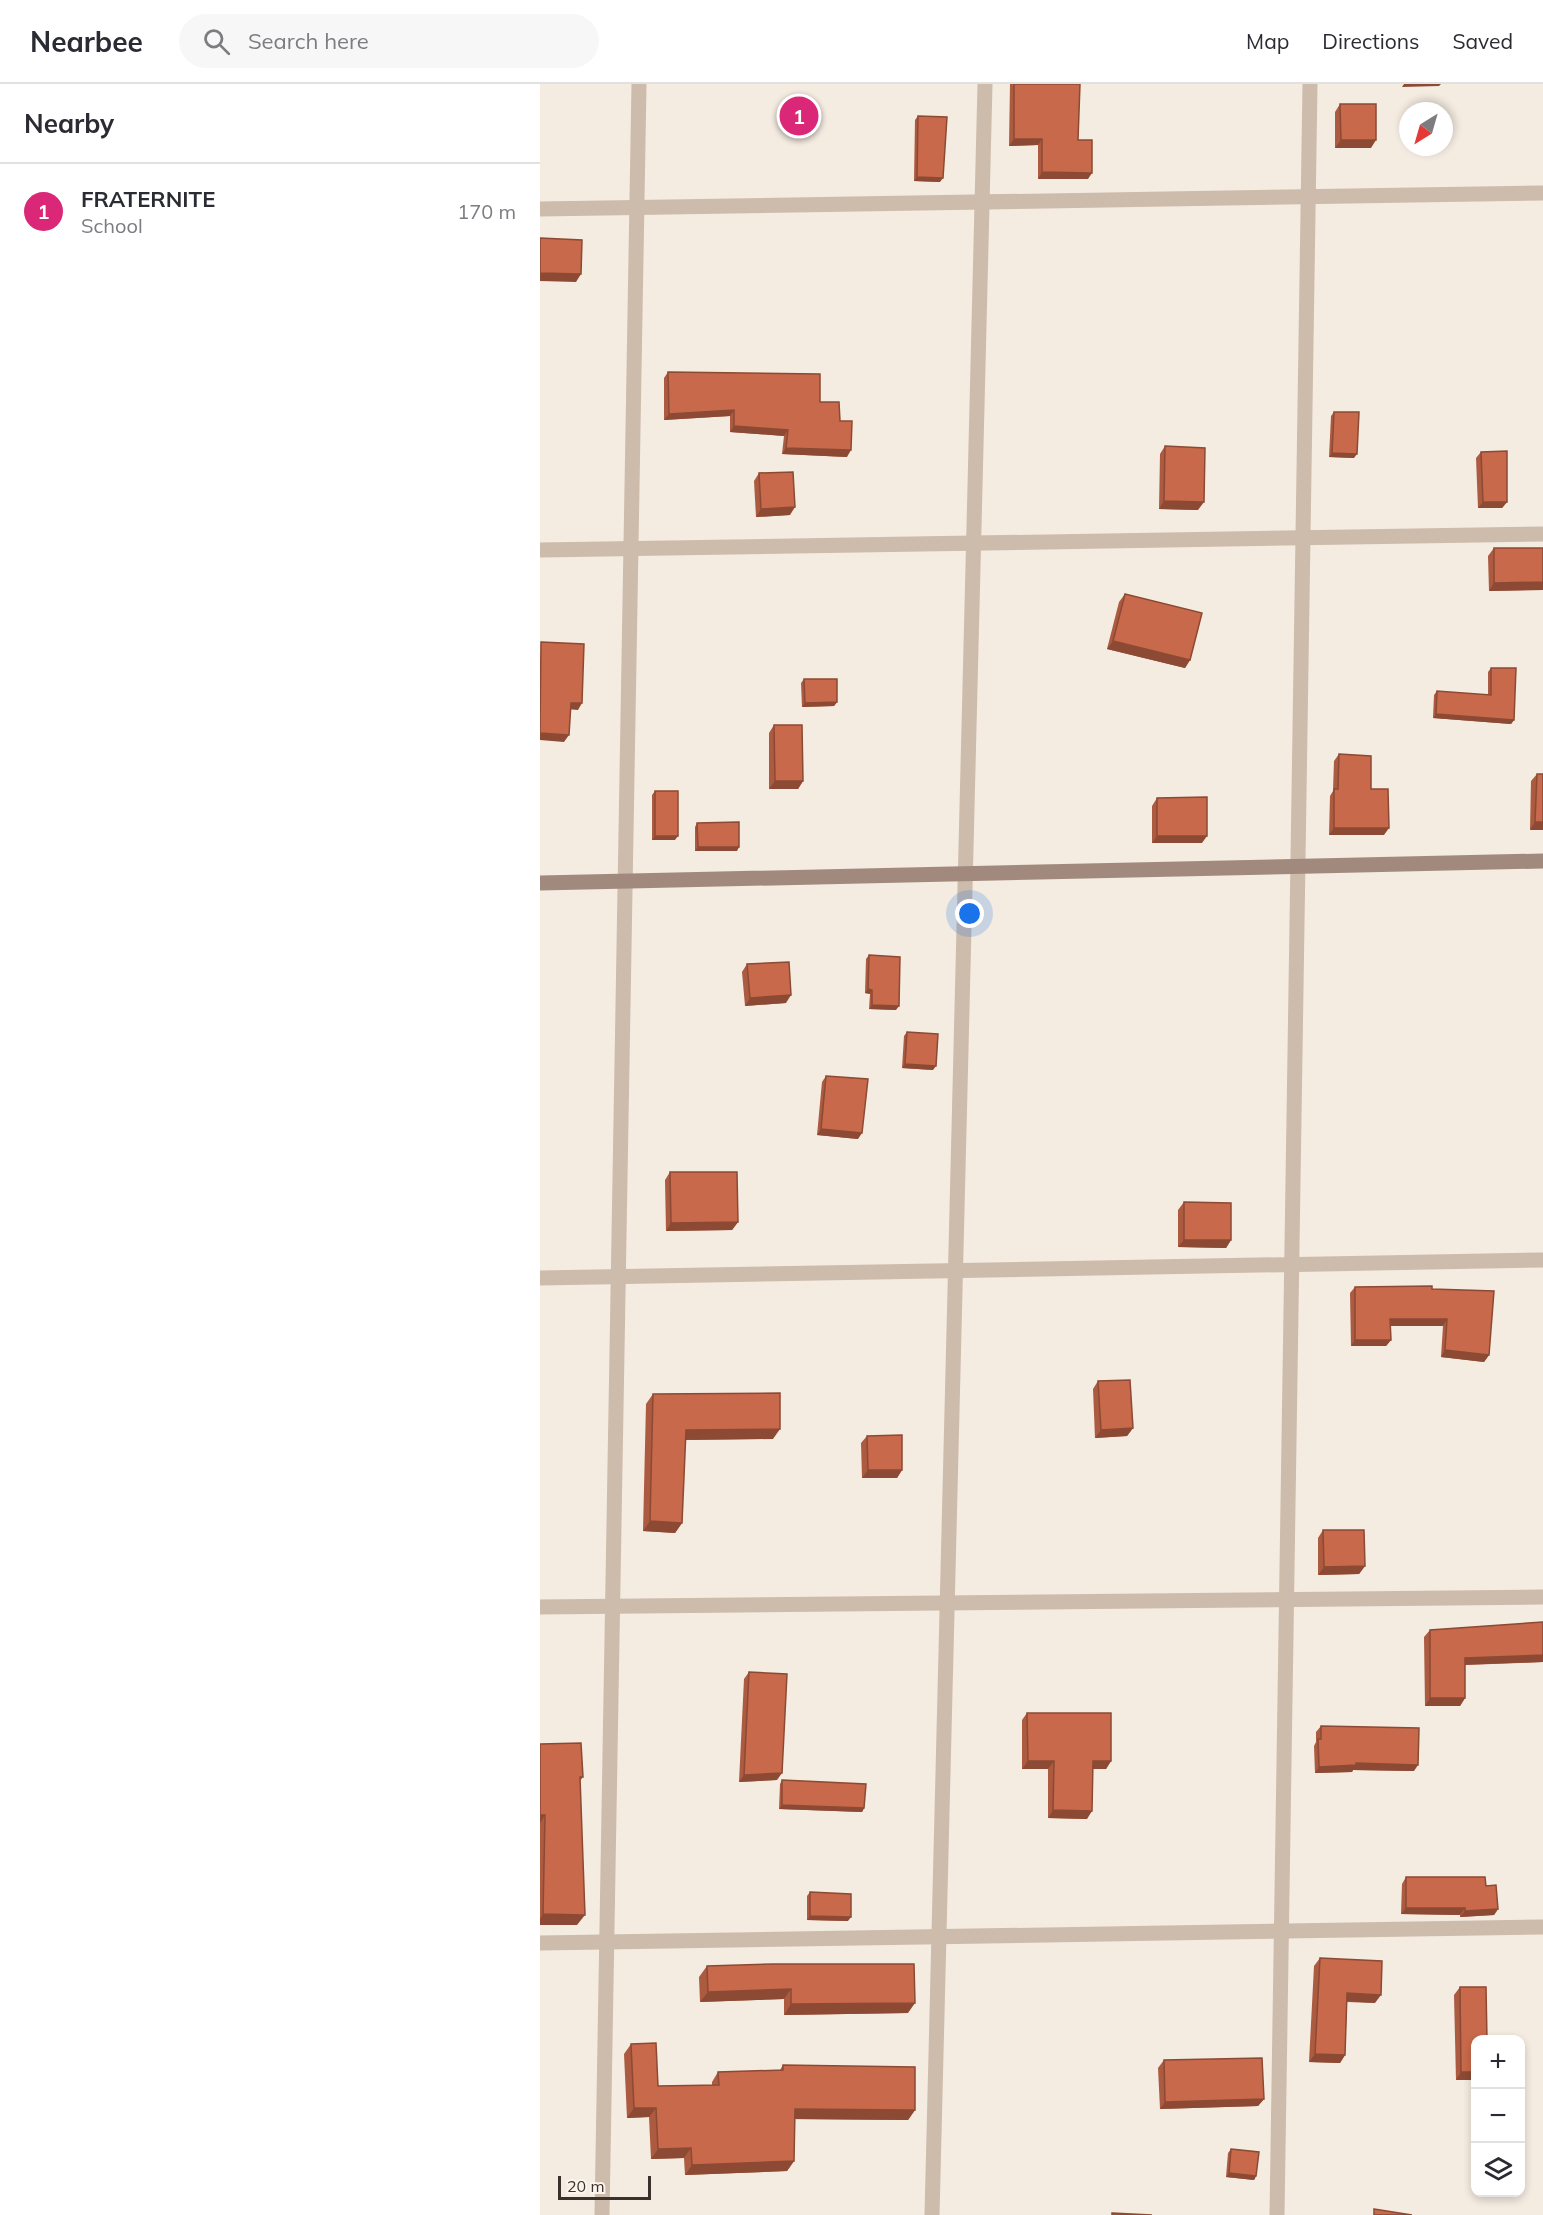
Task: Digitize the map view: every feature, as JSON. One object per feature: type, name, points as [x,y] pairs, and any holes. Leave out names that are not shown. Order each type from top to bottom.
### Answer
[{"type":"main road","points":[[540,883],[1543,861]]},
{"type":"street","points":[[602,2215],[639,84]]},
{"type":"street","points":[[932,2215],[985,84]]},
{"type":"street","points":[[1277,2215],[1310,84]]},
{"type":"street","points":[[540,209],[1543,193]]},
{"type":"street","points":[[540,550],[1543,534]]},
{"type":"street","points":[[540,1278],[1543,1260]]},
{"type":"street","points":[[540,1607],[1543,1596]]},
{"type":"street","points":[[540,1942],[1543,1927]]},
{"type":"building","points":[[1014,84],[1080,84],[1078,140],[1092,140],[1092,173],[1042,172],[1042,139],[1014,139]]},
{"type":"building","points":[[1340,104],[1376,104],[1376,140],[1341,140]]},
{"type":"building","points":[[918,116],[947,117],[943,178],[917,177]]},
{"type":"building","points":[[540,238],[582,240],[581,274],[540,273]]},
{"type":"building","points":[[668,372],[820,374],[820,402],[839,402],[840,421],[852,421],[851,450],[786,448],[788,430],[734,426],[734,410],[669,414]]},
{"type":"building","points":[[1334,412],[1359,412],[1357,454],[1332,453]]},
{"type":"building","points":[[1165,446],[1205,448],[1204,502],[1164,501]]},
{"type":"building","points":[[1507,451],[1507,502],[1483,502],[1481,452]]},
{"type":"building","points":[[793,472],[795,507],[761,509],[759,473]]},
{"type":"building","points":[[1494,548],[1543,548],[1543,582],[1494,583]]},
{"type":"building","points":[[1125,594],[1202,613],[1190,660],[1113,641]]},
{"type":"building","points":[[541,642],[584,644],[582,703],[571,703],[569,735],[540,733]]},
{"type":"building","points":[[1491,668],[1516,668],[1514,720],[1436,714],[1437,691],[1491,695]]},
{"type":"building","points":[[804,679],[837,679],[837,702],[805,703]]},
{"type":"building","points":[[774,725],[802,725],[803,781],[775,781]]},
{"type":"building","points":[[1339,754],[1371,756],[1371,789],[1388,789],[1389,828],[1334,828],[1334,789],[1338,789]]},
{"type":"building","points":[[1537,774],[1543,774],[1543,822],[1535,822]]},
{"type":"building","points":[[655,791],[678,791],[678,836],[655,836]]},
{"type":"building","points":[[1207,797],[1207,836],[1157,836],[1157,798]]},
{"type":"building","points":[[739,822],[739,847],[698,847],[697,823]]},
{"type":"building","points":[[869,955],[900,957],[899,1006],[872,1005],[872,990],[868,989]]},
{"type":"building","points":[[789,962],[791,995],[750,998],[747,964]]},
{"type":"building","points":[[907,1032],[938,1034],[936,1066],[905,1064]]},
{"type":"building","points":[[826,1076],[868,1079],[862,1133],[821,1129]]},
{"type":"building","points":[[670,1172],[737,1172],[738,1222],[671,1223]]},
{"type":"building","points":[[1184,1202],[1231,1203],[1231,1240],[1184,1240]]},
{"type":"building","points":[[1432,1286],[1432,1289],[1494,1291],[1489,1355],[1445,1350],[1447,1319],[1390,1319],[1391,1340],[1355,1340],[1355,1287]]},
{"type":"building","points":[[1130,1380],[1133,1428],[1101,1430],[1098,1381]]},
{"type":"building","points":[[780,1393],[780,1429],[686,1430],[682,1523],[650,1521],[653,1394]]},
{"type":"building","points":[[902,1435],[902,1470],[868,1470],[867,1436]]},
{"type":"building","points":[[1323,1530],[1364,1530],[1365,1566],[1324,1567]]},
{"type":"building","points":[[1543,1622],[1543,1655],[1465,1658],[1465,1698],[1430,1698],[1430,1630]]},
{"type":"building","points":[[749,1672],[787,1674],[782,1773],[744,1775]]},
{"type":"building","points":[[1027,1713],[1111,1713],[1111,1761],[1093,1761],[1092,1811],[1053,1810],[1054,1761],[1028,1761]]},
{"type":"building","points":[[1321,1726],[1419,1728],[1418,1765],[1356,1763],[1356,1765],[1319,1767],[1318,1739],[1321,1739]]},
{"type":"building","points":[[581,1743],[585,1915],[543,1914],[545,1815],[540,1815],[540,1744]]},
{"type":"building","points":[[782,1780],[866,1784],[864,1808],[782,1805]]},
{"type":"building","points":[[1406,1877],[1485,1877],[1486,1886],[1496,1885],[1498,1909],[1465,1911],[1465,1908],[1406,1908]]},
{"type":"building","points":[[810,1892],[851,1894],[851,1917],[810,1916]]},
{"type":"building","points":[[1320,1958],[1382,1961],[1381,1995],[1347,1993],[1345,2055],[1315,2054]]},
{"type":"building","points":[[914,1964],[915,2003],[791,2004],[791,1989],[708,1992],[707,1966]]},
{"type":"building","points":[[1460,1987],[1486,1987],[1487,2035],[1471,2035],[1471,2072],[1461,2072]]},
{"type":"building","points":[[656,2043],[658,2086],[719,2085],[718,2072],[783,2070],[783,2065],[915,2067],[915,2110],[795,2109],[794,2161],[692,2165],[691,2148],[658,2149],[656,2108],[634,2108],[631,2044]]},
{"type":"building","points":[[1262,2058],[1264,2099],[1165,2102],[1164,2060]]},
{"type":"building","points":[[1231,2149],[1259,2152],[1256,2176],[1229,2173]]},
{"type":"building","points":[[1374,2209],[1412,2215],[1374,2215]]},
{"type":"building","points":[[1112,2213],[1152,2215],[1112,2215]]},
{"type":"place","name":"FRATERNITE","points":[[799,116]]}]
